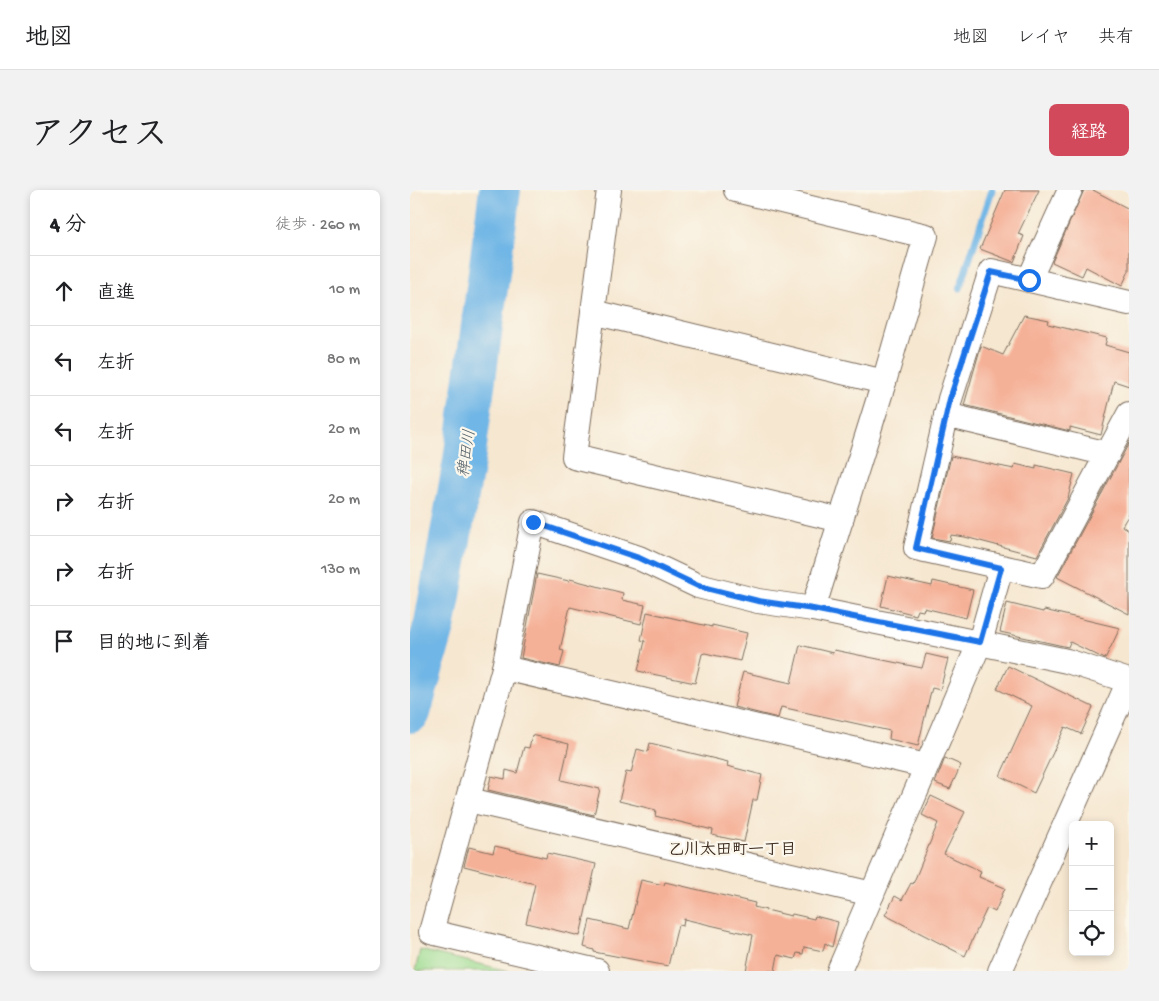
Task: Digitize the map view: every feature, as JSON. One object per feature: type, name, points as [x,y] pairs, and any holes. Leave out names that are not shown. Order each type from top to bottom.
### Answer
[{"type":"street","points":[[609,190],[574,457],[841,520]]},
{"type":"street","points":[[736,190],[926,236],[884,382],[813,609]]},
{"type":"street","points":[[1029,280],[1070,190]]},
{"type":"street","points":[[1129,303],[991,272],[946,415],[916,548],[1042,576],[1129,414]]},
{"type":"street","points":[[593,312],[884,382]]},
{"type":"street","points":[[946,415],[1108,454]]},
{"type":"street","points":[[597,971],[431,932],[504,668],[533,522],[639,558],[698,586],[758,601],[813,609],[1067,661],[1129,681],[1000,971]]},
{"type":"street","points":[[839,971],[980,642],[1001,568]]},
{"type":"street","points":[[504,668],[926,766]]},
{"type":"street","points":[[469,800],[872,894]]},
{"type":"green space","points":[[420,950],[509,971],[415,971]]},
{"type":"building","points":[[1005,190],[1039,190],[1018,234],[1024,236],[1014,262],[980,249]]},
{"type":"building","points":[[1084,190],[1093,190],[1129,209],[1129,271],[1122,286],[1086,267],[1082,276],[1052,262]]},
{"type":"building","points":[[1024,315],[1049,320],[1048,324],[1107,338],[1105,345],[1129,352],[1129,386],[1114,381],[1101,435],[1070,427],[1070,431],[964,405],[981,346],[1003,355]]},
{"type":"building","points":[[1129,443],[1129,514],[1122,526],[1129,531],[1129,614],[1057,577]]},
{"type":"building","points":[[951,456],[1014,469],[1015,464],[1036,469],[1036,465],[1074,474],[1068,498],[1037,556],[965,537],[951,535],[950,541],[932,538]]},
{"type":"building","points":[[537,574],[569,581],[570,579],[623,593],[622,600],[645,605],[641,624],[570,607],[560,650],[564,651],[560,667],[521,658]]},
{"type":"building","points":[[888,576],[932,586],[933,581],[973,590],[966,618],[924,608],[923,611],[918,610],[916,615],[881,606]]},
{"type":"building","points":[[1007,603],[1120,628],[1105,659],[1070,642],[1068,647],[1000,632]]},
{"type":"building","points":[[647,612],[747,633],[740,661],[705,653],[702,654],[695,683],[638,671],[645,641],[641,640]]},
{"type":"building","points":[[800,645],[833,653],[834,650],[922,668],[926,654],[948,659],[940,690],[932,688],[918,746],[889,739],[890,731],[781,707],[778,718],[734,707],[743,672],[791,683]]},
{"type":"building","points":[[1008,666],[1093,707],[1081,734],[1065,727],[1034,793],[1000,776],[1032,706],[997,689]]},
{"type":"building","points":[[532,735],[569,744],[561,780],[600,789],[594,815],[488,790],[491,776],[505,779],[506,770],[517,773],[524,747],[529,748]]},
{"type":"building","points":[[650,743],[728,762],[727,766],[762,775],[757,800],[753,800],[744,842],[712,835],[713,830],[655,816],[656,810],[619,801],[626,772],[631,773],[637,749],[648,752]]},
{"type":"building","points":[[945,758],[961,765],[950,789],[935,783]]},
{"type":"building","points":[[931,796],[965,812],[944,854],[981,871],[979,877],[1005,888],[995,912],[987,908],[965,956],[885,915],[895,896],[902,900],[911,883],[913,884],[938,823],[922,815]]},
{"type":"building","points":[[495,846],[546,858],[547,853],[596,864],[580,936],[526,923],[535,884],[464,866],[469,847],[493,853]]},
{"type":"building","points":[[641,880],[664,885],[665,882],[755,903],[754,907],[791,916],[792,914],[814,919],[815,916],[838,922],[832,947],[825,943],[823,951],[804,947],[803,954],[797,953],[795,959],[778,955],[775,971],[746,971],[753,935],[684,919],[683,926],[678,925],[668,966],[594,952],[594,950],[584,947],[590,920],[629,929]]},
{"type":"waterway","name":"稗田川","points":[[410,712],[435,623],[464,461],[500,190]]},
{"type":"waterway","points":[[960,288],[992,190]]},
{"type":"district","name":"乙川太田町一丁目","points":[[732,848]]},
{"type":"route","points":[[533,522],[639,558],[698,586],[758,601],[813,609],[980,642],[1001,568],[916,548],[950,399],[991,272],[1029,280]]}]
